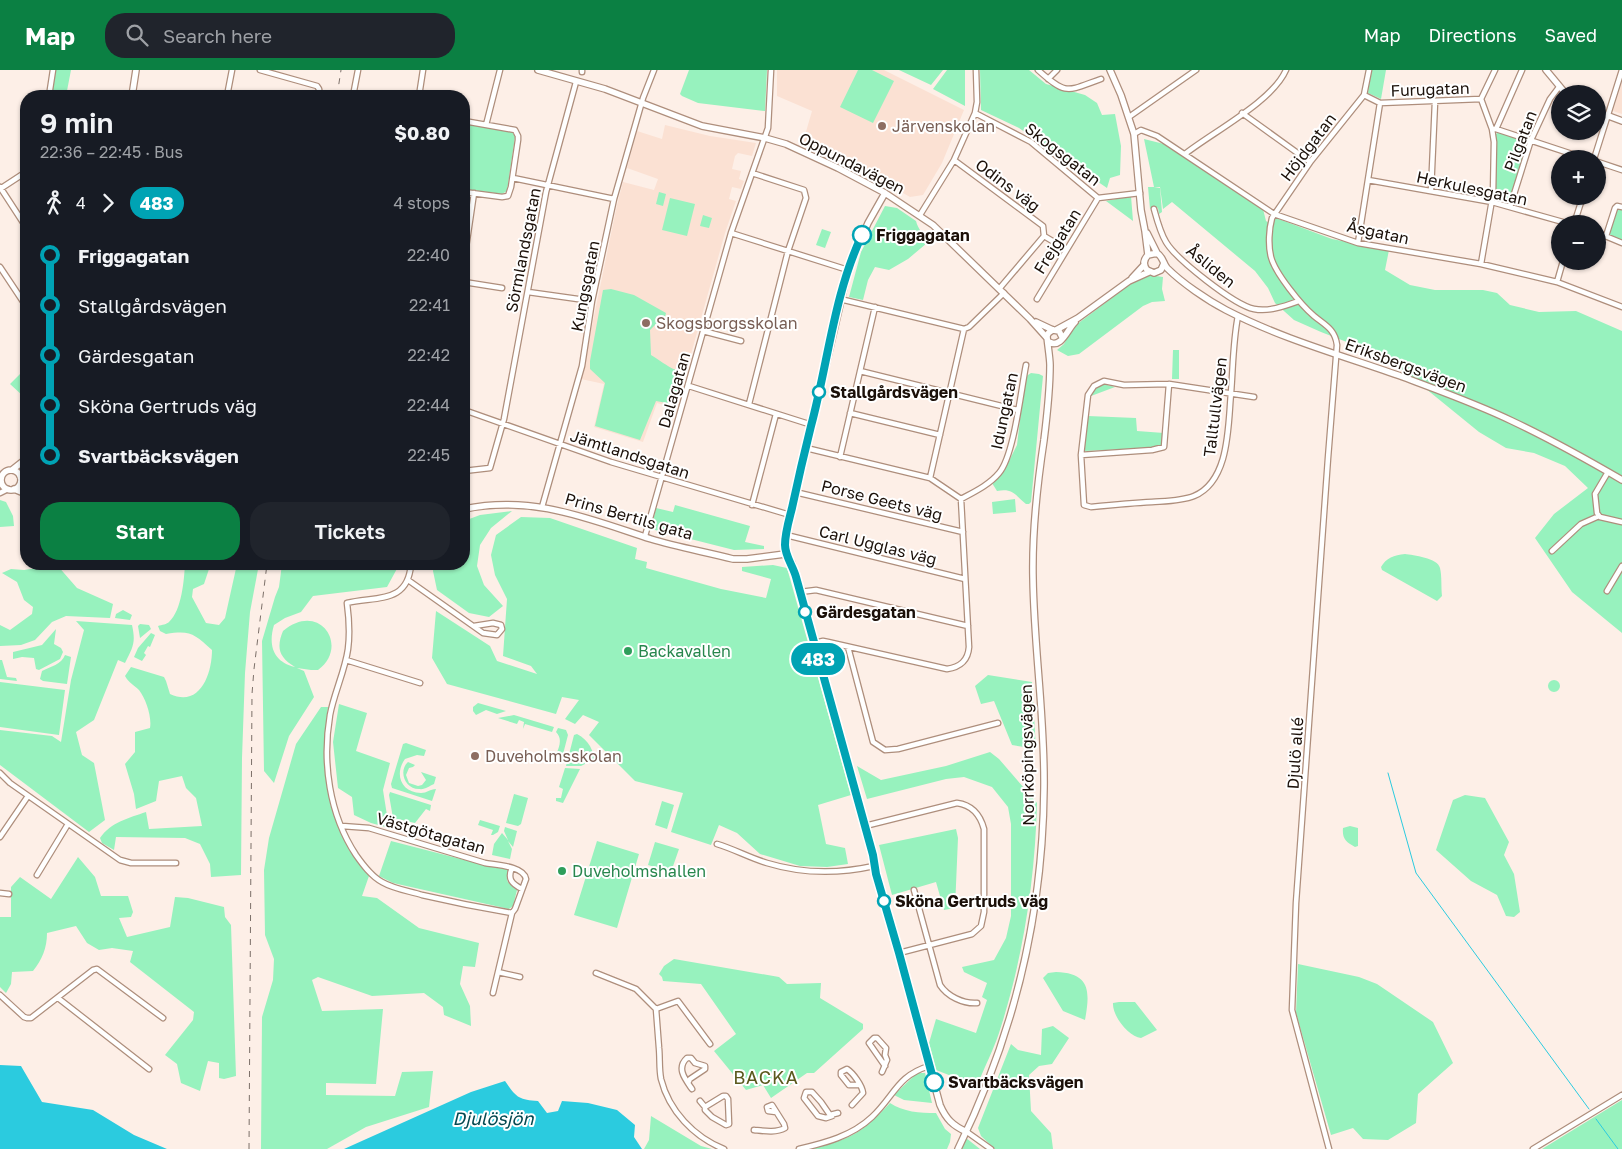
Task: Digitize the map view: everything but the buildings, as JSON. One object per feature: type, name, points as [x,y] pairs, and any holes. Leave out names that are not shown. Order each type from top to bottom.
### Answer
[{"type":"main road","points":[[133,90],[136,70]]},
{"type":"main road","name":"Oppundavägen","points":[[538,70],[604,90],[702,126],[786,144],[824,161],[885,193],[920,215],[946,236],[1030,319],[1048,340]]},
{"type":"main road","points":[[1078,318],[1062,337],[1061,342],[1057,344],[1048,340],[1048,333],[1078,318],[1129,281],[1144,265],[1148,255],[1146,231],[1141,210],[1134,134],[1110,70]]},
{"type":"main road","points":[[1546,70],[1557,85]]},
{"type":"main road","points":[[1606,116],[1622,120]]},
{"type":"main road","points":[[885,193],[868,223],[848,270],[840,299],[790,515],[786,535],[786,554],[792,563],[940,1105],[945,1117],[958,1128],[967,1132]]},
{"type":"main road","points":[[1129,281],[1149,272],[1159,272],[1163,267],[1164,263],[1161,256],[1157,253],[1146,231]]},
{"type":"main road","points":[[1148,255],[1157,253]]},
{"type":"main road","name":"Eriksbergsvägen","points":[[1164,263],[1180,279],[1214,303],[1238,316],[1280,334],[1488,410],[1539,434],[1622,480]]},
{"type":"main road","points":[[1144,265],[1149,272]]},
{"type":"main road","name":"Eriksbergsvägen","points":[[1159,272],[1180,279]]},
{"type":"main road","name":"Oppundavägen","points":[[1030,319],[1054,330]]},
{"type":"main road","points":[[1054,330],[1060,332],[1062,337]]},
{"type":"main road","name":"Norrköpingsvägen","points":[[958,1149],[967,1132],[1002,1043],[1017,995],[1026,957],[1038,886],[1044,816],[1044,771],[1034,614],[1033,549],[1034,518],[1050,366],[1048,340]]},
{"type":"main road","name":"Norrköpingsvägen","points":[[1050,366],[1057,344]]},
{"type":"main road","points":[[20,463],[1,479],[11,489],[20,492]]},
{"type":"main road","points":[[0,466],[11,470],[20,479],[11,489]]},
{"type":"main road","name":"Prins Bertils gata","points":[[470,508],[494,504],[523,504],[542,507],[736,559],[786,554]]},
{"type":"street","points":[[50,90],[53,70]]},
{"type":"street","points":[[228,90],[232,70]]},
{"type":"street","points":[[260,70],[317,86],[320,90]]},
{"type":"street","points":[[354,90],[358,70]]},
{"type":"street","points":[[420,90],[423,70]]},
{"type":"street","points":[[486,125],[500,70]]},
{"type":"street","name":"Kungsgatan","points":[[542,507],[582,366],[592,301],[614,199],[654,70]]},
{"type":"street","name":"Dalagatan","points":[[645,536],[731,233],[765,138],[770,118],[771,70]]},
{"type":"street","points":[[920,215],[954,160],[975,112],[977,102],[976,70]]},
{"type":"street","points":[[1038,70],[1058,87],[1072,90],[1101,79]]},
{"type":"street","points":[[1048,79],[1057,70]]},
{"type":"street","points":[[1129,117],[1196,70]]},
{"type":"street","points":[[1185,154],[1271,92],[1286,70]]},
{"type":"street","name":"Höjdgatan","points":[[1274,214],[1310,162],[1364,95],[1369,70]]},
{"type":"street","points":[[1481,264],[1494,194],[1494,129],[1481,99],[1495,70]]},
{"type":"street","points":[[1494,129],[1522,70]]},
{"type":"street","points":[[1606,116],[1622,70]]},
{"type":"street","name":"Sörmlandsgatan","points":[[470,470],[490,468],[503,424],[548,185],[576,82]]},
{"type":"street","points":[[1358,242],[1380,103],[1364,95]]},
{"type":"street","name":"Pilgatan","points":[[1510,207],[1531,140],[1551,98]]},
{"type":"street","name":"Furugatan","points":[[1380,103],[1481,99]]},
{"type":"street","points":[[1431,191],[1435,102]]},
{"type":"street","name":"Skogsgatan","points":[[975,112],[1031,142],[1098,198],[1140,192]]},
{"type":"street","points":[[1242,114],[1310,162]]},
{"type":"street","points":[[470,122],[515,131],[518,136],[510,192],[506,196],[470,193]]},
{"type":"street","points":[[1494,129],[1560,150]]},
{"type":"street","name":"Åsgatan","points":[[1134,134],[1141,136],[1150,133],[1157,136],[1274,214],[1358,242],[1481,264],[1557,282],[1622,307]]},
{"type":"street","name":"Odins väg","points":[[954,160],[1043,226],[1044,236],[1066,249]]},
{"type":"street","points":[[1606,165],[1622,170]]},
{"type":"street","points":[[749,404],[788,251],[806,198],[804,190],[752,173]]},
{"type":"street","points":[[20,176],[0,188],[20,218]]},
{"type":"street","points":[[513,178],[614,199]]},
{"type":"street","name":"Herkulesgatan","points":[[1368,180],[1492,202],[1551,219]]},
{"type":"street","points":[[470,220],[474,193]]},
{"type":"street","name":"Frejgatan","points":[[1037,299],[1098,198]]},
{"type":"street","points":[[1622,207],[1617,206],[1615,208],[1606,236],[1622,243]]},
{"type":"street","name":"Åsliden","points":[[1154,209],[1162,234],[1171,249],[1219,291],[1241,304],[1255,309],[1275,309],[1299,302]]},
{"type":"street","points":[[1274,214],[1270,224],[1271,257],[1279,273],[1299,302],[1333,331],[1337,345],[1336,354]]},
{"type":"street","points":[[731,233],[848,270]]},
{"type":"street","points":[[840,299],[964,329],[969,327],[1001,291],[1044,236]]},
{"type":"street","points":[[0,267],[20,297]]},
{"type":"street","points":[[1557,282],[1560,270]]},
{"type":"street","points":[[470,283],[502,288]]},
{"type":"street","points":[[528,292],[592,301]]},
{"type":"street","points":[[840,457],[874,307]]},
{"type":"street","name":"Talltullvägen","points":[[1169,384],[1124,385],[1100,381],[1091,390],[1088,395],[1081,455],[1083,503],[1086,506],[1193,497],[1205,489],[1212,481],[1222,462],[1229,426],[1230,394],[1238,316]]},
{"type":"street","points":[[930,478],[964,329]]},
{"type":"street","points":[[703,331],[741,341]]},
{"type":"street","name":"Djulö allé","points":[[1329,1149],[1292,1010],[1296,903],[1336,354]]},
{"type":"street","name":"Idungatan","points":[[961,499],[990,482],[1004,467],[1010,450],[1026,365]]},
{"type":"street","points":[[860,371],[1018,410]]},
{"type":"street","points":[[1081,455],[1152,450],[1164,447],[1169,384],[1254,397]]},
{"type":"street","points":[[688,386],[812,425]]},
{"type":"street","name":"Jämtlandsgatan","points":[[470,412],[560,445],[662,478],[790,515]]},
{"type":"street","points":[[752,505],[776,414]]},
{"type":"street","points":[[850,414],[940,435]]},
{"type":"street","points":[[806,448],[930,478],[961,499],[968,626],[968,654],[960,665],[947,669],[823,641],[814,643]]},
{"type":"street","points":[[1599,516],[1596,512],[1595,494],[1608,472]]},
{"type":"street","points":[[0,493],[11,489]]},
{"type":"street","name":"Porse Geets väg","points":[[795,492],[963,532]]},
{"type":"street","points":[[1552,551],[1581,524],[1599,516],[1622,523]]},
{"type":"street","name":"Carl Ugglas väg","points":[[786,535],[965,578]]},
{"type":"street","points":[[1607,591],[1622,566]]},
{"type":"street","points":[[410,570],[404,588],[394,595],[347,603],[349,636],[346,660],[332,707],[328,736],[328,774],[331,796],[348,841],[361,862],[373,876],[396,888],[426,896],[512,913]]},
{"type":"street","points":[[408,580],[483,633],[491,636],[498,635],[502,630],[501,625],[496,623],[474,626]]},
{"type":"street","points":[[800,592],[816,590],[968,626]]},
{"type":"street","points":[[848,647],[874,742],[885,750],[898,749],[998,723]]},
{"type":"street","points":[[346,660],[420,682]]},
{"type":"street","points":[[0,773],[28,796],[125,862],[176,863]]},
{"type":"street","points":[[0,837],[28,796]]},
{"type":"street","points":[[865,826],[957,803],[967,805],[979,816],[984,829],[983,920],[981,926],[972,934],[899,953]]},
{"type":"street","points":[[36,875],[68,824]]},
{"type":"street","name":"Västgötagatan","points":[[342,826],[370,828],[485,863],[512,868]]},
{"type":"street","points":[[717,844],[767,863],[803,871],[822,873],[856,870],[874,866]]},
{"type":"street","points":[[492,993],[512,913],[516,909],[526,879],[525,874],[512,868],[510,880],[512,884],[522,889]]},
{"type":"street","points":[[914,890],[937,974],[943,989],[954,998],[971,1004],[977,1003]]},
{"type":"street","points":[[0,893],[9,894]]},
{"type":"street","points":[[0,994],[27,1018],[36,1015],[93,970],[97,969],[163,1018]]},
{"type":"street","points":[[498,972],[520,977]]},
{"type":"street","points":[[596,973],[636,989],[656,1009],[661,1078],[668,1098],[680,1117],[691,1128],[713,1145],[724,1149]]},
{"type":"street","points":[[58,998],[150,1069]]},
{"type":"street","points":[[656,1009],[678,1001],[710,1044]]},
{"type":"street","points":[[882,1072],[885,1066],[887,1060],[886,1048],[877,1038],[874,1038],[869,1043],[885,1066]]},
{"type":"street","points":[[688,1083],[705,1069],[703,1064],[695,1063],[691,1058],[685,1060],[681,1068],[688,1083],[692,1089]]},
{"type":"street","points":[[799,1149],[826,1142],[852,1132],[872,1117],[909,1074],[929,1066]]},
{"type":"street","points":[[852,1105],[863,1093],[863,1089],[850,1071],[847,1069],[841,1072],[841,1076],[849,1085],[860,1086]]},
{"type":"street","points":[[832,1116],[812,1092],[806,1092],[804,1098],[818,1116],[826,1118],[832,1116],[838,1113]]},
{"type":"street","points":[[1534,1149],[1622,1095]]},
{"type":"street","points":[[700,1101],[712,1117],[726,1125],[730,1124],[728,1099],[726,1096],[705,1106]]},
{"type":"street","points":[[754,1130],[783,1130],[785,1128],[784,1124],[776,1112]]},
{"type":"street","points":[[967,1132],[991,1149]]},
{"type":"shaded area","name":"Järvenskolan","points":[[777,70],[884,70],[964,110],[942,163],[923,195],[910,197],[844,159],[819,147],[803,142],[812,111],[777,96]]},
{"type":"shaded area","points":[[1622,82],[1622,114],[1613,111]]},
{"type":"shaded area","name":"Skogsborgsskolan","points":[[665,125],[710,136],[756,143],[752,156],[738,153],[735,156],[732,169],[741,171],[739,179],[744,181],[741,189],[732,187],[729,199],[736,201],[725,233],[684,379],[678,409],[657,403],[643,442],[594,427],[604,384],[581,379],[623,182],[654,190],[658,179],[627,168],[637,131],[662,139]]},
{"type":"green space","points":[[54,70],[71,70],[67,90],[52,90]]},
{"type":"green space","points":[[689,70],[767,70],[765,111],[698,103],[682,96],[680,94]]},
{"type":"green space","points":[[858,70],[872,70],[894,81],[873,123],[840,107]]},
{"type":"green space","points":[[899,70],[943,70],[931,85]]},
{"type":"green space","points":[[947,70],[965,70],[965,106],[933,89]]},
{"type":"green space","points":[[980,70],[1029,70],[1046,84],[1085,95],[1097,103],[1102,115],[1115,114],[1121,146],[1120,175],[1110,178],[1107,188],[1019,128],[981,110]]},
{"type":"green space","points":[[1370,70],[1386,70],[1381,99],[1368,93]]},
{"type":"green space","points":[[470,124],[512,131],[515,137],[507,191],[502,194],[470,190]]},
{"type":"green space","points":[[1499,132],[1527,142],[1509,203],[1497,200],[1495,194],[1496,134]]},
{"type":"green space","points":[[1144,139],[1168,145],[1263,209],[1266,221],[1272,225],[1276,218],[1332,239],[1389,250],[1385,270],[1410,285],[1435,290],[1483,290],[1497,293],[1510,305],[1539,312],[1576,311],[1622,331],[1622,633],[1572,592],[1535,538],[1554,514],[1588,488],[1565,466],[1534,453],[1506,448],[1479,432],[1388,358],[1294,320],[1275,303],[1268,288],[1255,271],[1172,202],[1163,209],[1160,187],[1154,187]]},
{"type":"green space","points":[[1148,187],[1160,188],[1162,212],[1159,214],[1158,208],[1153,206],[1150,209]]},
{"type":"green space","points":[[659,192],[666,194],[663,206],[656,204]]},
{"type":"green space","points":[[1131,196],[1133,221],[1106,201]]},
{"type":"green space","points":[[670,198],[695,204],[687,236],[662,230]]},
{"type":"green space","points":[[885,206],[897,208],[916,221],[927,243],[908,259],[889,270],[875,267],[868,280],[863,300],[849,297],[861,252]]},
{"type":"green space","points":[[1617,208],[1622,209],[1622,240],[1608,234]]},
{"type":"green space","points":[[703,215],[712,218],[709,228],[700,226]]},
{"type":"green space","points":[[822,229],[831,232],[825,248],[816,245]]},
{"type":"green space","points":[[1149,275],[1163,277],[1162,289],[1165,301],[1152,302],[1143,306],[1079,354],[1068,356],[1057,350],[1064,344],[1072,328],[1137,279]]},
{"type":"green space","points":[[611,289],[634,295],[666,313],[664,321],[659,321],[650,330],[651,355],[676,370],[680,384],[680,393],[672,404],[656,401],[640,440],[595,426],[605,383],[590,369],[590,361],[603,290]]},
{"type":"green space","points":[[1173,350],[1179,350],[1179,379],[1172,379]]},
{"type":"green space","points":[[1031,373],[1043,376],[1031,502],[1026,504],[1010,491],[997,491],[992,483],[1004,471],[1017,445],[1025,377]]},
{"type":"green space","points":[[20,374],[20,393],[10,384]]},
{"type":"green space","points":[[1103,384],[1115,387],[1091,396],[1094,390]]},
{"type":"green space","points":[[1088,416],[1136,418],[1137,431],[1164,433],[1163,445],[1152,448],[1084,451]]},
{"type":"green space","points":[[1015,499],[1016,512],[993,514],[992,502]]},
{"type":"green space","points":[[0,500],[6,502],[13,516],[14,526],[0,527]]},
{"type":"green space","points":[[675,505],[750,526],[745,542],[764,546],[764,549],[734,550],[651,529],[656,508],[673,512]]},
{"type":"green space","points":[[512,511],[491,528],[480,545],[477,566],[484,585],[503,606],[489,617],[469,613],[437,590],[433,571],[470,570],[470,519],[480,515]]},
{"type":"green space","name":"Backavallen","points":[[521,517],[550,518],[637,548],[635,559],[647,562],[646,568],[721,589],[766,598],[771,579],[742,571],[742,567],[773,565],[787,568],[851,795],[818,805],[826,844],[845,848],[848,864],[827,867],[800,866],[760,854],[737,833],[719,825],[711,845],[671,832],[683,793],[635,781],[589,735],[599,722],[583,715],[575,724],[565,719],[579,700],[562,697],[556,714],[447,684],[432,658],[436,611],[490,646],[497,661],[537,674],[531,666],[503,656],[507,599],[495,575],[491,555],[496,535]]},
{"type":"green space","points":[[1405,554],[1425,558],[1438,565],[1441,571],[1442,596],[1437,601],[1382,570],[1381,567],[1388,559]]},
{"type":"green space","points":[[11,569],[61,570],[77,588],[113,604],[110,618],[66,616],[52,622],[35,640],[21,645],[0,646],[0,625],[10,630],[32,614],[33,607],[24,600],[17,582],[2,573]]},
{"type":"green space","points":[[185,570],[209,570],[204,584],[193,589],[192,597],[206,623],[219,625],[225,618],[236,570],[258,570],[250,612],[245,673],[241,875],[211,877],[210,864],[200,844],[185,838],[116,837],[114,850],[102,843],[100,838],[115,824],[146,812],[149,829],[202,826],[196,798],[186,788],[182,776],[159,781],[156,801],[136,809],[134,794],[125,764],[135,752],[135,732],[150,728],[148,708],[144,698],[125,676],[131,667],[164,677],[170,694],[180,697],[196,693],[207,678],[210,669],[212,650],[201,640],[187,633],[166,634],[160,631],[158,626],[169,622],[177,610]]},
{"type":"green space","points":[[281,570],[396,570],[387,587],[313,596],[301,612],[285,618],[274,625],[272,646],[274,652],[277,657],[288,665],[295,667],[282,656],[280,642],[283,631],[296,623],[309,621],[319,624],[326,630],[331,639],[331,650],[327,660],[318,670],[297,668],[304,671],[314,697],[289,736],[274,783],[264,771],[262,641],[279,587]]},
{"type":"green space","points":[[123,610],[132,615],[130,620],[115,618],[116,614]]},
{"type":"green space","points":[[76,621],[132,625],[134,636],[132,649],[125,663],[118,660],[94,720],[76,732],[82,755],[94,763],[105,820],[89,832],[0,765],[0,730],[52,736],[61,742],[71,680],[84,630]]},
{"type":"green space","points":[[140,624],[149,625],[151,629],[140,638],[138,626]]},
{"type":"green space","points":[[56,629],[54,644],[61,648],[63,652],[60,659],[39,670],[36,669],[34,658],[22,657],[13,659],[13,652],[42,645]]},
{"type":"green space","points":[[151,633],[155,635],[150,647],[148,646],[144,653],[146,655],[142,661],[134,657],[138,648]]},
{"type":"green space","points":[[65,655],[71,657],[67,684],[40,679],[42,671],[59,663]]},
{"type":"green space","points":[[0,660],[2,660],[7,677],[16,678],[17,681],[0,679]]},
{"type":"green space","points":[[988,675],[1032,682],[1036,749],[1012,745],[994,701],[981,704],[975,686]]},
{"type":"green space","points":[[1552,680],[1556,680],[1560,686],[1556,692],[1552,692],[1548,688],[1548,684]]},
{"type":"green space","points":[[0,682],[65,690],[59,735],[0,727]]},
{"type":"green space","points":[[478,703],[506,711],[497,714],[486,710],[476,715],[473,707]]},
{"type":"green space","points":[[339,704],[367,713],[356,751],[390,763],[383,790],[389,828],[371,823],[354,815],[352,797],[338,788],[333,742]]},
{"type":"green space","points":[[321,707],[328,707],[325,733],[325,771],[331,807],[349,850],[369,876],[362,896],[377,898],[419,928],[479,943],[475,967],[463,966],[460,984],[470,1006],[471,1026],[444,1015],[443,1007],[424,993],[372,996],[318,977],[312,980],[322,1011],[383,1009],[376,1084],[326,1083],[326,1095],[395,1096],[402,1072],[433,1071],[429,1107],[366,1127],[327,1149],[261,1149],[262,1017],[273,980],[274,959],[265,935],[264,870],[269,838],[296,744]]},
{"type":"green space","points":[[514,715],[554,727],[552,732],[525,724],[523,729],[524,722],[519,720],[517,724],[498,718]]},
{"type":"green space","points":[[558,728],[566,730],[568,735],[562,758],[556,755],[560,743],[556,732]]},
{"type":"green space","points":[[577,734],[585,739],[590,746],[595,763],[589,762],[581,766],[566,766],[574,735]]},
{"type":"green space","points":[[406,743],[426,750],[424,756],[417,755],[405,759],[400,771],[401,782],[414,792],[423,793],[436,789],[432,801],[392,788],[391,784],[403,744]]},
{"type":"green space","points":[[990,752],[999,759],[1037,803],[1036,832],[1026,919],[1015,977],[999,1033],[977,1086],[936,1070],[929,1043],[936,1019],[976,1033],[987,1000],[982,997],[987,983],[964,972],[962,967],[994,960],[1006,938],[1011,916],[1011,824],[1008,807],[992,787],[964,777],[946,779],[867,799],[857,766],[881,780],[946,766]]},
{"type":"green space","points":[[408,762],[415,765],[409,768],[406,775],[409,783],[418,786],[422,785],[426,780],[421,772],[436,777],[434,784],[421,789],[410,786],[404,779],[403,774]]},
{"type":"green space","points":[[565,768],[580,769],[563,803],[556,801],[556,798],[561,798],[563,789],[559,787]]},
{"type":"green space","points":[[390,792],[431,805],[430,811],[426,809],[415,823],[393,818]]},
{"type":"green space","points":[[514,794],[528,798],[521,824],[518,826],[506,823]]},
{"type":"green space","points":[[1465,795],[1485,798],[1509,842],[1504,855],[1514,874],[1520,912],[1514,917],[1506,916],[1497,895],[1471,881],[1436,850],[1453,800]]},
{"type":"green space","points":[[662,801],[674,805],[667,829],[655,825]]},
{"type":"green space","points":[[480,820],[500,826],[498,832],[491,835],[493,830],[478,825]]},
{"type":"green space","points":[[1350,826],[1358,828],[1358,846],[1355,847],[1347,842],[1343,835],[1343,828]]},
{"type":"green space","points":[[505,827],[517,831],[513,847],[508,841],[512,849],[510,859],[492,855],[494,844],[502,833],[508,840],[504,831]]},
{"type":"green space","points":[[956,829],[958,838],[955,908],[944,910],[936,882],[892,895],[879,845]]},
{"type":"green space","points":[[391,841],[484,865],[509,869],[508,881],[517,890],[513,906],[509,909],[393,883],[379,876]]},
{"type":"green space","points":[[597,841],[639,854],[617,928],[574,915]]},
{"type":"green space","points":[[655,842],[679,849],[671,872],[648,865]]},
{"type":"green space","points":[[78,857],[95,877],[101,896],[128,896],[133,912],[131,917],[119,918],[127,937],[170,927],[175,897],[188,898],[224,907],[225,917],[231,925],[236,1076],[224,1079],[219,1078],[219,1063],[208,1061],[200,1091],[181,1083],[177,1064],[165,1055],[193,1020],[194,1012],[130,962],[133,951],[112,948],[99,950],[87,943],[76,926],[47,933],[43,954],[33,971],[12,972],[11,984],[6,993],[0,987],[0,917],[11,917],[11,887],[20,877],[51,899]]},
{"type":"green space","points":[[674,959],[779,977],[787,984],[821,983],[820,998],[863,1024],[863,1029],[814,1073],[807,1073],[771,1098],[763,1085],[746,1090],[714,1051],[736,1034],[701,984],[663,981],[659,974],[664,966]]},
{"type":"green space","points":[[1298,964],[1359,977],[1377,984],[1433,1022],[1453,1063],[1418,1094],[1416,1123],[1388,1140],[1363,1139],[1353,1128],[1331,1135],[1296,1013]]},
{"type":"green space","points":[[1056,972],[1076,976],[1086,986],[1088,1001],[1085,1020],[1063,1011],[1043,978],[1048,973]]},
{"type":"green space","points":[[1135,1002],[1157,1030],[1141,1038],[1131,1034],[1115,1014],[1113,1003]]},
{"type":"green space","points":[[1053,1026],[1069,1038],[1052,1064],[1039,1066],[1029,1075],[1031,1111],[1051,1133],[1053,1149],[995,1149],[981,1136],[978,1128],[1011,1044],[1018,1050],[1041,1055],[1042,1029]]},
{"type":"green space","points":[[917,1073],[925,1073],[932,1103],[904,1100],[894,1095]]},
{"type":"green space","points":[[1622,1100],[1622,1149],[1542,1149]]},
{"type":"green space","points":[[890,1103],[906,1110],[936,1113],[945,1129],[951,1134],[947,1149],[812,1149],[837,1142],[855,1134],[871,1122]]},
{"type":"green space","points":[[651,1116],[701,1146],[712,1149],[644,1149],[649,1140]]},
{"type":"green space","points":[[966,1138],[980,1149],[960,1149]]},
{"type":"water","points":[[0,1065],[21,1066],[42,1102],[93,1110],[134,1135],[167,1149],[0,1149]]},
{"type":"water","name":"Djulösjön","points":[[505,1081],[518,1097],[538,1101],[547,1113],[558,1111],[562,1101],[588,1103],[617,1110],[635,1125],[634,1137],[642,1149],[344,1149],[471,1092]]},
{"type":"waterway","points":[[1388,773],[1416,873],[1589,1109]]},
{"type":"waterway","points":[[1596,1119],[1618,1149]]},
{"type":"railway","points":[[338,90],[341,70]]},
{"type":"railway","points":[[249,1149],[252,694],[266,570]]},
{"type":"bus line","name":"483","points":[[862,235],[848,270],[840,299],[812,425],[798,477],[785,544],[786,554],[792,563],[873,855],[876,874],[934,1082]]},
{"type":"place","name":"Järvenskolan","points":[[882,126]]},
{"type":"place","name":"Friggagatan","points":[[862,235]]},
{"type":"place","name":"Skogsborgsskolan","points":[[646,323]]},
{"type":"place","name":"Stallgårdsvägen","points":[[819,392]]},
{"type":"place","name":"Gärdesgatan","points":[[805,612]]},
{"type":"place","name":"Backavallen","points":[[628,651]]},
{"type":"place","name":"Duveholmsskolan","points":[[475,756]]},
{"type":"place","name":"Duveholmshallen","points":[[562,871]]},
{"type":"place","name":"Sköna Gertruds väg","points":[[884,901]]},
{"type":"place","name":"Svartbäcksvägen","points":[[934,1082]]},
{"type":"district","name":"BACKA","points":[[766,1077]]}]
